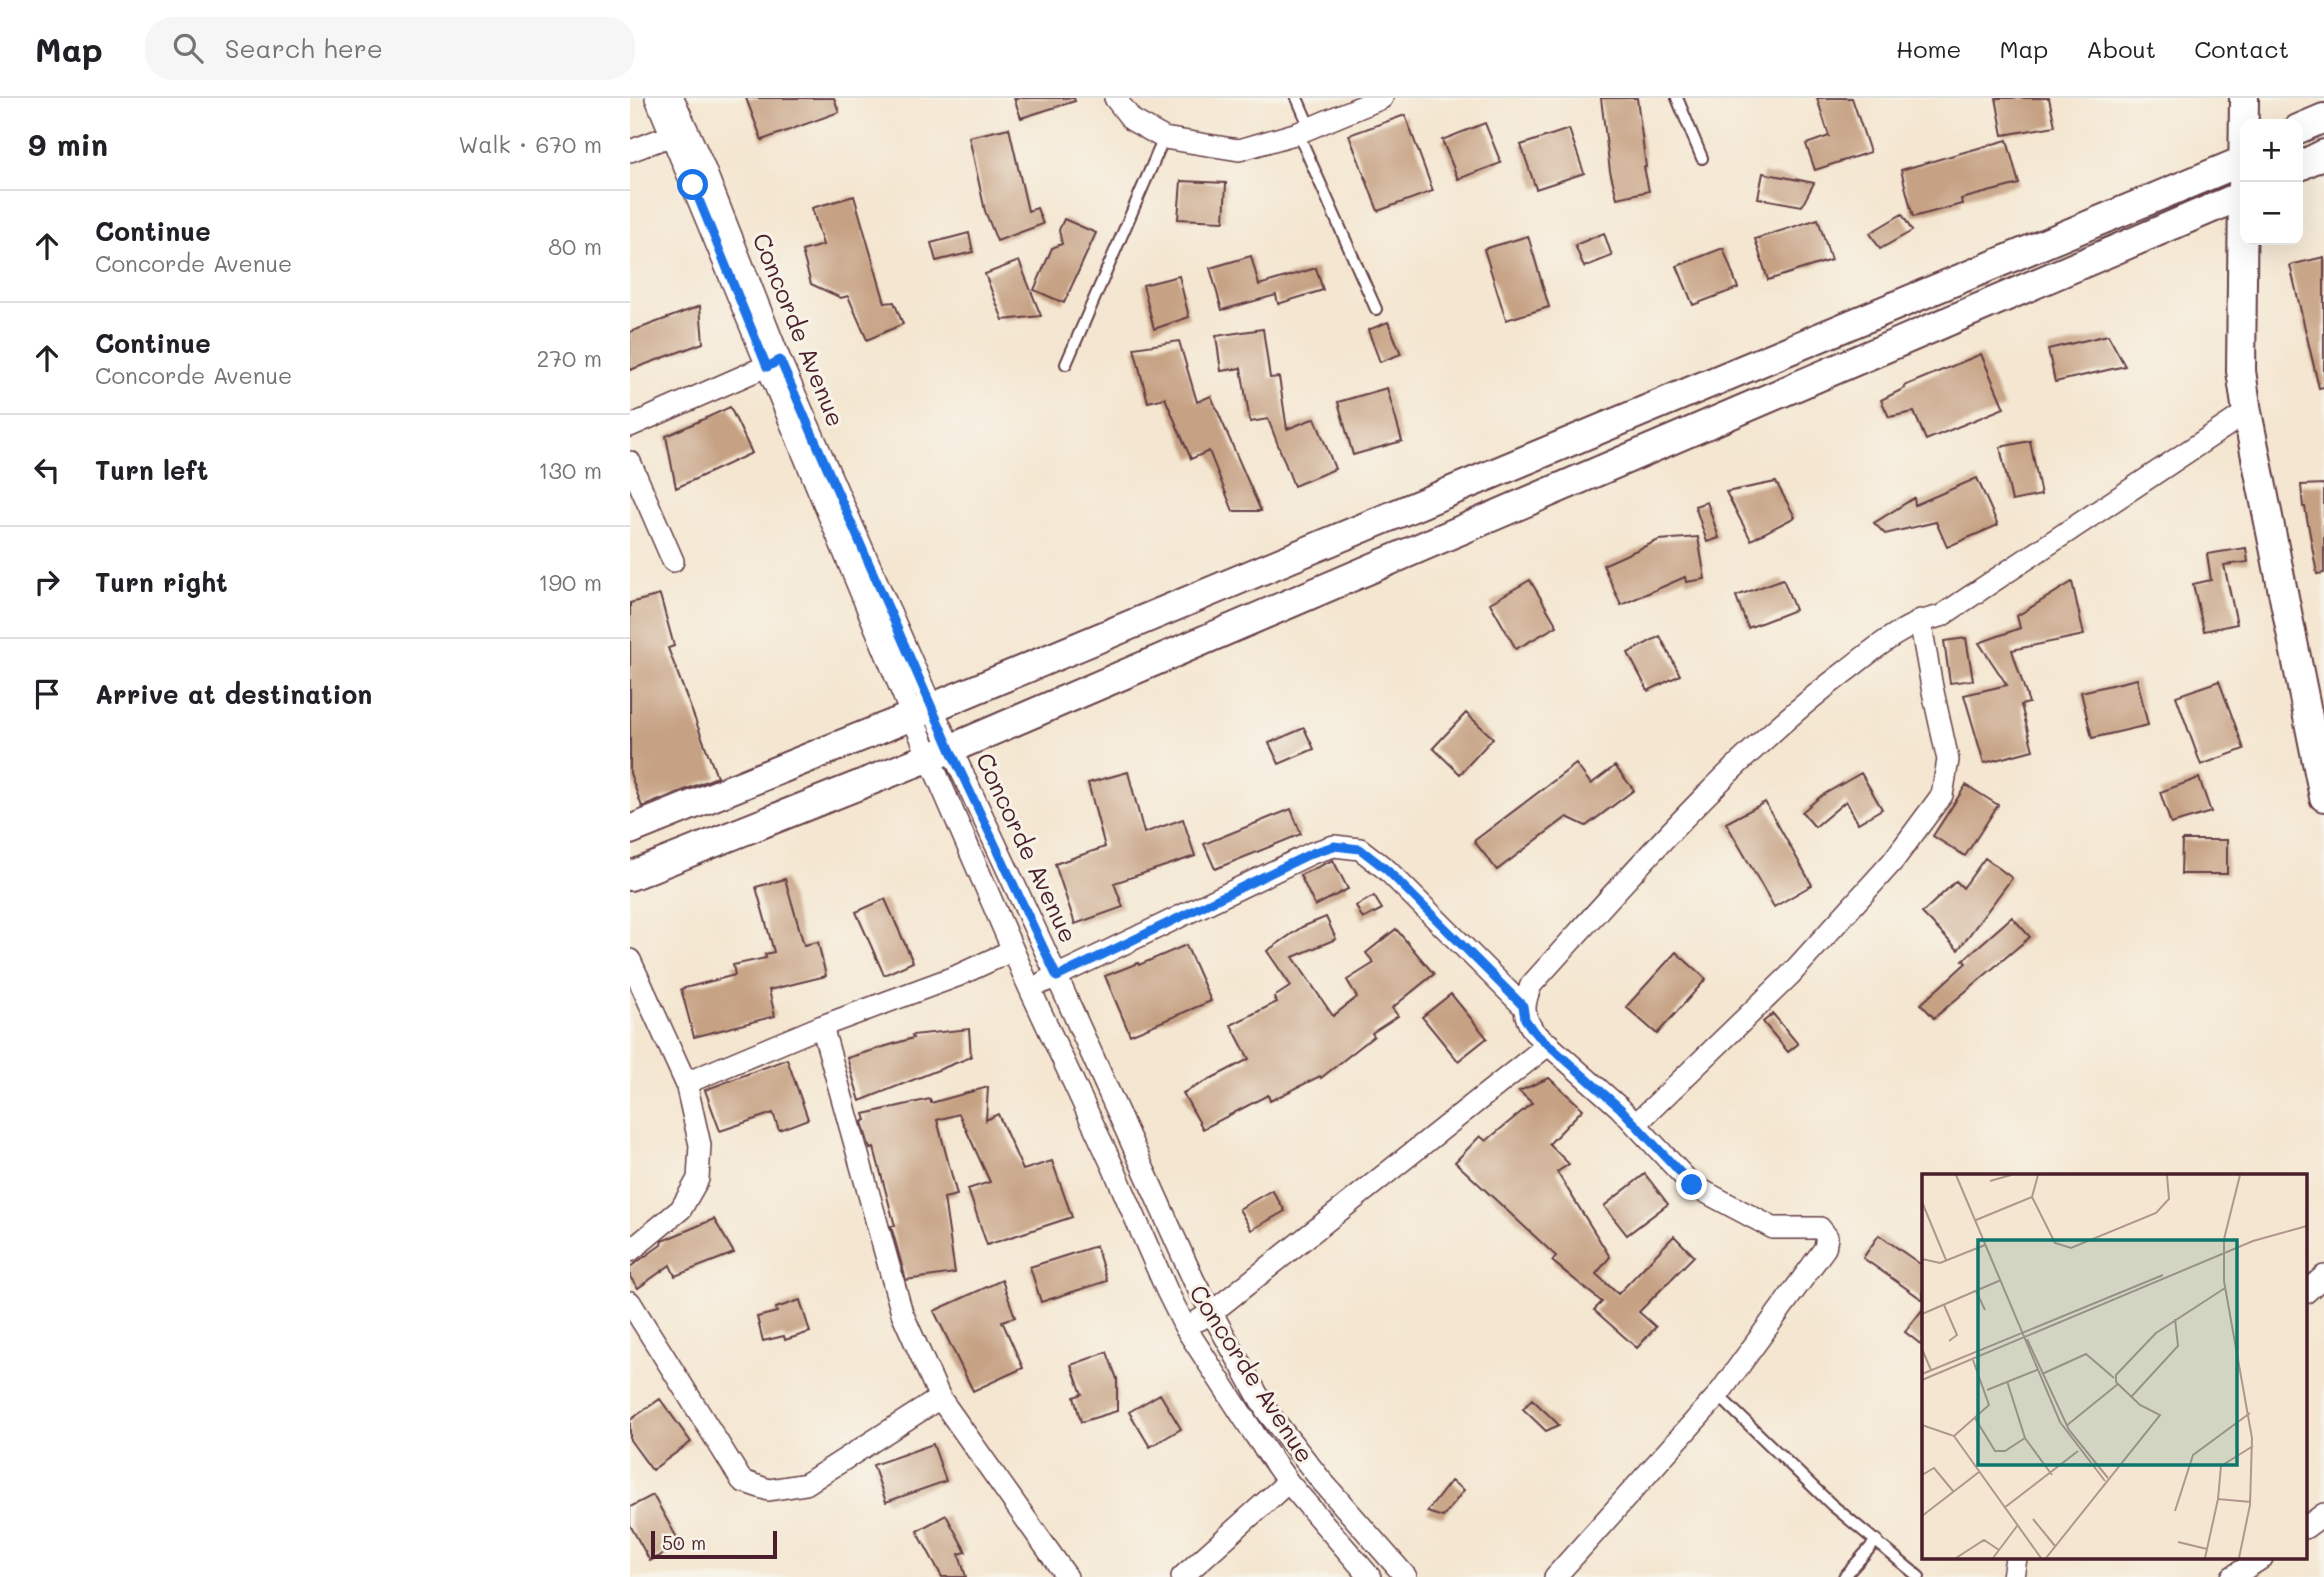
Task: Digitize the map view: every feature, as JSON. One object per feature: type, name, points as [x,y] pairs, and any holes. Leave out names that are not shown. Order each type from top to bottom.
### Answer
[{"type":"main road","points":[[2244,98],[2244,119]]},
{"type":"main road","points":[[2303,127],[2324,118]]},
{"type":"main road","points":[[2303,164],[2324,154]]},
{"type":"main road","points":[[630,830],[922,712],[2240,162]]},
{"type":"main road","points":[[630,876],[940,753],[2240,197]]},
{"type":"main road","points":[[2243,245],[2241,371],[2247,412],[2324,797]]},
{"type":"street","name":"Concorde Avenue","points":[[656,98],[774,363],[940,753],[1013,950],[1185,1327],[1288,1482],[1370,1577]]},
{"type":"street","name":"Concorde Avenue","points":[[673,98],[703,165],[774,363]]},
{"type":"street","points":[[1115,98],[1132,120],[1164,138],[1239,150],[1304,130],[1382,98]]},
{"type":"street","points":[[630,150],[672,135]]},
{"type":"street","points":[[630,426],[774,363]]},
{"type":"street","points":[[1555,1577],[1718,1395],[1825,1248],[1827,1237],[1820,1227],[1773,1228],[1692,1185],[1636,1125],[1534,1032],[1525,1019],[1523,1006],[1531,985],[1700,798],[1798,707],[1898,631],[1920,620],[1941,616],[2247,412]]},
{"type":"street","points":[[630,462],[673,561]]},
{"type":"street","points":[[1636,1125],[1790,975],[1893,861],[1942,794],[1948,760],[1931,687],[1920,620]]},
{"type":"street","name":"Concorde Avenue","points":[[940,753],[1057,977],[1211,1313],[1266,1409],[1320,1479],[1406,1577]]},
{"type":"street","points":[[1029,987],[1057,977],[1312,853],[1334,846],[1360,849],[1387,870],[1523,1006]]},
{"type":"street","points":[[686,1083],[822,1026],[957,976],[1013,950]]},
{"type":"street","points":[[630,960],[686,1083],[699,1145],[698,1180],[681,1209],[630,1251]]},
{"type":"street","points":[[822,1026],[902,1313],[940,1398],[1067,1577]]},
{"type":"street","points":[[1185,1327],[1211,1313],[1549,1044]]},
{"type":"street","points":[[2306,1292],[2324,1276]]},
{"type":"street","points":[[630,1302],[742,1481],[769,1490],[806,1484],[940,1398]]},
{"type":"street","points":[[1182,1577],[1288,1482]]},
{"type":"street","points":[[2306,1527],[2324,1514]]},
{"type":"street","points":[[2232,1577],[2259,1560]]},
{"type":"lane","points":[[1297,98],[1304,130],[1376,309]]},
{"type":"lane","points":[[1677,98],[1702,158]]},
{"type":"lane","points":[[1066,364],[1164,138]]},
{"type":"lane","points":[[1718,1395],[1832,1505],[1877,1540],[1904,1573],[1919,1577]]},
{"type":"lane","points":[[1844,1577],[1877,1540]]},
{"type":"building","points":[[746,98],[834,98],[839,112],[762,140]]},
{"type":"building","points":[[1014,98],[1074,98],[1075,101],[1021,118]]},
{"type":"building","points":[[1601,98],[1637,98],[1649,191],[1617,198],[1610,171]]},
{"type":"building","points":[[1817,98],[1852,98],[1870,152],[1815,170],[1806,144],[1829,136]]},
{"type":"building","points":[[1996,98],[2049,98],[2055,126],[2003,135]]},
{"type":"building","points":[[1405,115],[1433,191],[1378,211],[1349,135]]},
{"type":"building","points":[[1485,123],[1501,163],[1458,179],[1442,140]]},
{"type":"building","points":[[1009,128],[1028,211],[1037,208],[1043,224],[997,241],[985,211],[969,137]]},
{"type":"building","points":[[1569,129],[1584,173],[1536,189],[1521,145]]},
{"type":"building","points":[[2007,140],[2019,184],[1961,199],[1962,204],[1913,217],[1901,170]]},
{"type":"building","points":[[1763,173],[1814,183],[1802,206],[1758,198]]},
{"type":"building","points":[[1181,181],[1226,183],[1224,221],[1178,219]]},
{"type":"building","points":[[854,196],[885,303],[894,302],[903,324],[867,340],[848,296],[841,298],[811,284],[802,251],[823,245],[812,208]]},
{"type":"building","points":[[1902,214],[1912,231],[1880,249],[1870,233]]},
{"type":"building","points":[[1064,219],[1096,233],[1064,303],[1034,290],[1052,248],[1062,244],[1059,230]]},
{"type":"building","points":[[1818,219],[1831,260],[1768,280],[1755,239]]},
{"type":"building","points":[[969,233],[973,252],[936,261],[931,243]]},
{"type":"building","points":[[1604,233],[1612,256],[1584,267],[1575,245]]},
{"type":"building","points":[[1528,236],[1549,307],[1506,320],[1484,249]]},
{"type":"building","points":[[1723,248],[1738,288],[1693,305],[1677,266]]},
{"type":"building","points":[[1251,256],[1259,285],[1316,268],[1323,290],[1278,304],[1276,295],[1222,310],[1210,268]]},
{"type":"building","points":[[2324,257],[2324,387],[2319,388],[2290,265]]},
{"type":"building","points":[[1019,261],[1041,316],[1003,320],[985,274]]},
{"type":"building","points":[[1179,276],[1189,317],[1154,329],[1143,285]]},
{"type":"building","points":[[700,306],[703,343],[630,370],[630,332]]},
{"type":"building","points":[[1388,322],[1401,354],[1380,362],[1368,330]]},
{"type":"building","points":[[1263,329],[1270,378],[1279,377],[1287,429],[1315,418],[1335,469],[1294,486],[1268,419],[1250,422],[1241,368],[1221,371],[1216,336]]},
{"type":"building","points":[[2108,335],[2125,366],[2055,382],[2048,349]]},
{"type":"building","points":[[1179,341],[1197,402],[1211,396],[1261,511],[1233,511],[1209,451],[1191,459],[1165,398],[1148,402],[1134,348]]},
{"type":"building","points":[[1981,354],[2004,408],[1926,440],[1914,412],[1889,417],[1881,400],[1905,388],[1904,386]]},
{"type":"building","points":[[1387,388],[1402,441],[1353,455],[1338,402]]},
{"type":"building","points":[[730,407],[752,453],[676,488],[666,436]]},
{"type":"building","points":[[2030,441],[2041,495],[2012,501],[2000,447]]},
{"type":"building","points":[[1977,478],[1998,525],[1947,547],[1936,522],[1885,534],[1874,523],[1914,498],[1915,505]]},
{"type":"building","points":[[1776,482],[1795,517],[1751,540],[1726,492]]},
{"type":"building","points":[[2324,484],[2324,573],[2317,574],[2301,485]]},
{"type":"building","points":[[1707,502],[1719,538],[1707,542],[1695,506]]},
{"type":"building","points":[[1698,537],[1705,579],[1686,582],[1685,577],[1621,605],[1603,565],[1659,540]]},
{"type":"building","points":[[2246,548],[2248,562],[2224,565],[2237,624],[2204,631],[2193,584],[2211,580],[2207,554]]},
{"type":"building","points":[[1783,579],[1795,610],[1748,628],[1736,596]]},
{"type":"building","points":[[1530,580],[1557,626],[1516,649],[1490,603]]},
{"type":"building","points":[[2072,582],[2084,635],[2012,650],[2029,703],[2021,705],[2033,750],[1984,763],[1964,695],[2007,685],[1979,643],[2020,628],[2017,616]]},
{"type":"building","points":[[660,595],[674,646],[668,648],[717,777],[642,807],[630,773],[630,603]]},
{"type":"building","points":[[1660,636],[1680,675],[1648,691],[1628,653]]},
{"type":"building","points":[[1966,638],[1973,680],[1950,683],[1944,641]]},
{"type":"building","points":[[2137,679],[2148,725],[2092,738],[2081,692]]},
{"type":"building","points":[[2219,681],[2244,749],[2201,765],[2176,696]]},
{"type":"building","points":[[1466,713],[1493,738],[1460,774],[1433,748]]},
{"type":"building","points":[[1304,728],[1314,749],[1279,764],[1269,743]]},
{"type":"building","points":[[1576,764],[1591,784],[1615,766],[1634,790],[1586,826],[1567,817],[1497,870],[1474,841]]},
{"type":"building","points":[[1128,772],[1144,833],[1183,819],[1195,856],[1114,883],[1123,907],[1075,924],[1055,864],[1105,847],[1088,783]]},
{"type":"building","points":[[1861,773],[1882,809],[1858,823],[1846,801],[1815,827],[1802,812],[1821,796]]},
{"type":"building","points":[[2199,778],[2211,812],[2171,824],[2160,792]]},
{"type":"building","points":[[1966,785],[1998,805],[1965,856],[1933,836]]},
{"type":"building","points":[[1765,802],[1812,885],[1774,907],[1726,823]]},
{"type":"building","points":[[1291,809],[1301,834],[1215,869],[1204,844]]},
{"type":"building","points":[[2182,840],[2227,840],[2227,874],[2181,874]]},
{"type":"building","points":[[1985,858],[2012,878],[1958,950],[1922,913],[1956,881],[1963,888]]},
{"type":"building","points":[[1333,860],[1348,889],[1315,906],[1300,875]]},
{"type":"building","points":[[785,879],[804,945],[818,942],[826,976],[769,990],[775,1016],[694,1037],[681,989],[735,975],[733,965],[766,958],[765,954],[774,952],[756,887]]},
{"type":"building","points":[[1374,896],[1382,909],[1363,919],[1356,906]]},
{"type":"building","points":[[885,899],[913,962],[884,975],[856,912]]},
{"type":"building","points":[[1326,917],[1336,939],[1293,957],[1333,1016],[1357,997],[1347,980],[1374,963],[1366,953],[1396,929],[1434,974],[1392,1008],[1398,1016],[1372,1033],[1374,1036],[1321,1078],[1320,1076],[1270,1101],[1268,1095],[1203,1129],[1183,1093],[1249,1059],[1231,1025],[1277,1002],[1274,997],[1291,986],[1267,951],[1302,927]]},
{"type":"building","points":[[2012,917],[2030,937],[1934,1018],[1921,1004],[1966,963],[1963,960]]},
{"type":"building","points":[[1186,945],[1211,1001],[1130,1035],[1105,976]]},
{"type":"building","points":[[1676,952],[1706,979],[1657,1034],[1626,1007]]},
{"type":"building","points":[[1451,994],[1487,1038],[1458,1061],[1422,1017]]},
{"type":"building","points":[[1773,1014],[1798,1044],[1788,1052],[1763,1022]]},
{"type":"building","points":[[969,1029],[971,1057],[860,1101],[847,1058],[913,1038],[912,1035]]},
{"type":"building","points":[[787,1059],[808,1119],[779,1130],[773,1113],[720,1131],[705,1090]]},
{"type":"building","points":[[1549,1078],[1583,1109],[1549,1144],[1569,1164],[1557,1172],[1610,1257],[1596,1274],[1618,1294],[1674,1236],[1694,1256],[1639,1312],[1656,1327],[1637,1348],[1594,1310],[1602,1302],[1552,1261],[1556,1256],[1455,1162],[1480,1136],[1486,1141],[1532,1103],[1519,1091]]},
{"type":"building","points":[[988,1087],[986,1120],[998,1114],[1023,1170],[1052,1161],[1072,1217],[987,1245],[968,1189],[990,1182],[959,1114],[937,1120],[957,1195],[944,1198],[955,1273],[906,1280],[874,1148],[870,1149],[862,1122],[866,1120],[864,1114],[930,1099],[931,1103]]},
{"type":"building","points":[[1645,1174],[1668,1204],[1627,1235],[1604,1206]]},
{"type":"building","points":[[1272,1190],[1285,1211],[1251,1230],[1239,1209]]},
{"type":"building","points":[[714,1219],[734,1253],[675,1276],[670,1265],[638,1288],[630,1277],[630,1267],[661,1245],[662,1241]]},
{"type":"building","points":[[1879,1235],[1922,1265],[1922,1299],[1863,1258]]},
{"type":"building","points":[[1096,1246],[1107,1281],[1041,1302],[1030,1267]]},
{"type":"building","points":[[1002,1280],[1015,1317],[1002,1321],[1023,1368],[973,1391],[934,1311]]},
{"type":"building","points":[[800,1300],[810,1332],[785,1340],[784,1336],[763,1341],[757,1317],[777,1312],[776,1308]]},
{"type":"building","points":[[1922,1310],[1922,1345],[1905,1332]]},
{"type":"building","points":[[1107,1352],[1117,1379],[1117,1411],[1081,1422],[1074,1397],[1082,1394],[1071,1365]]},
{"type":"building","points":[[1160,1394],[1181,1429],[1150,1447],[1129,1412]]},
{"type":"building","points":[[660,1399],[691,1442],[652,1470],[630,1440],[630,1420]]},
{"type":"building","points":[[1532,1399],[1559,1425],[1546,1431],[1523,1409]]},
{"type":"building","points":[[933,1444],[946,1481],[886,1502],[873,1465]]},
{"type":"building","points":[[1451,1481],[1464,1490],[1443,1517],[1427,1512]]},
{"type":"building","points":[[653,1495],[681,1545],[650,1561],[630,1525],[630,1507]]},
{"type":"building","points":[[946,1515],[966,1552],[959,1554],[966,1577],[942,1577],[917,1531]]},
{"type":"route","points":[[693,185],[767,367],[780,360],[950,749],[1057,977],[1312,853],[1334,846],[1360,849],[1387,870],[1523,1006],[1525,1019],[1534,1032],[1620,1108],[1692,1185]]}]
